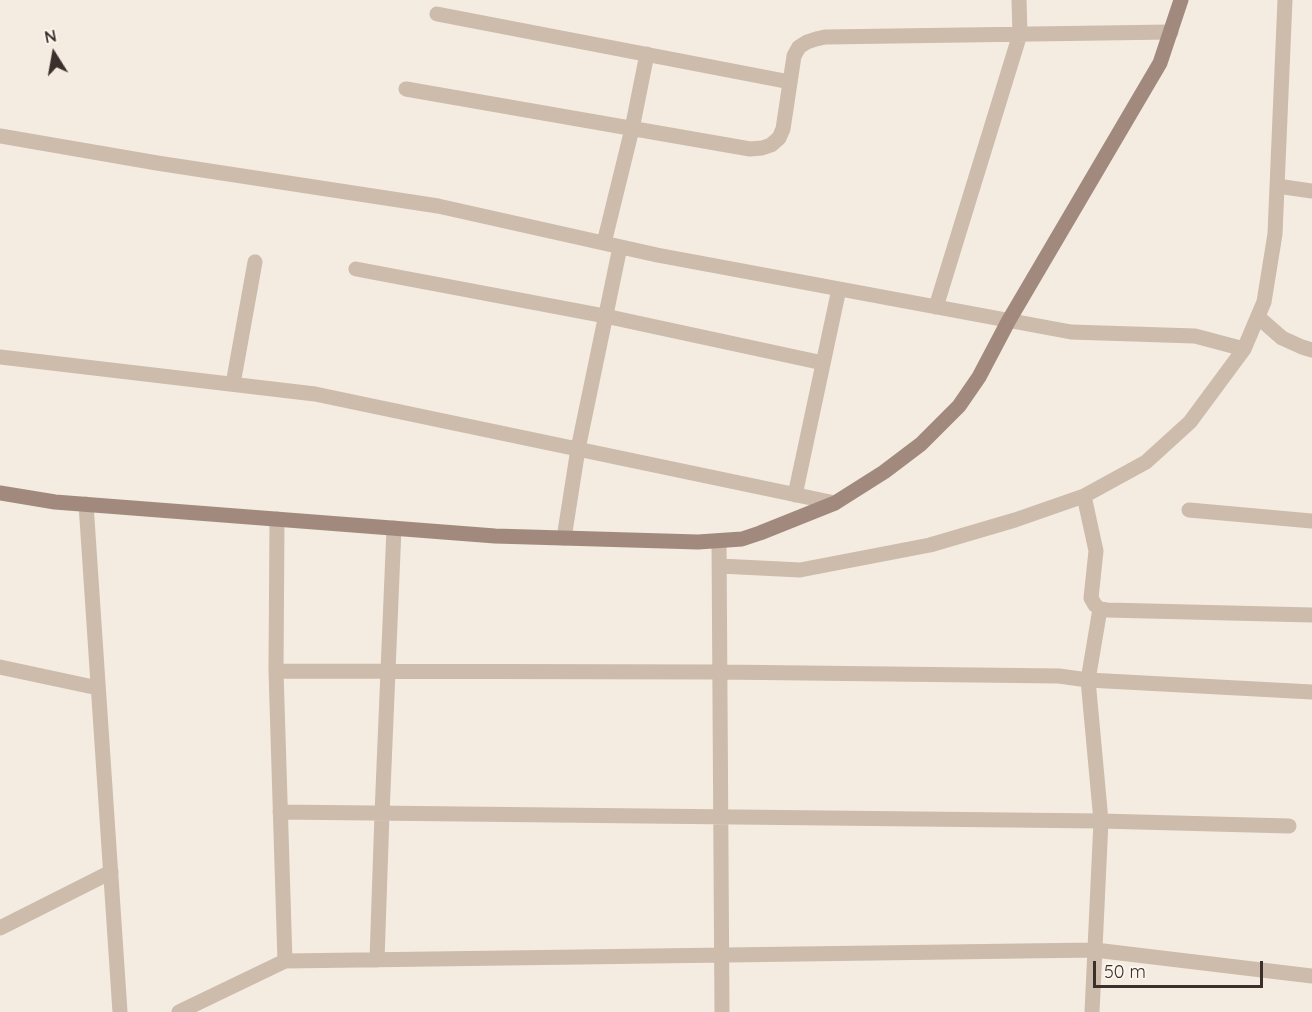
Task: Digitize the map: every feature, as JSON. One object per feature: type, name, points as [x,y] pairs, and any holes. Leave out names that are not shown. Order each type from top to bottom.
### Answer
[{"type":"street","points":[[936,307],[1020,34],[1019,0]]},
{"type":"street","points":[[0,493],[55,502],[495,536],[698,542],[742,539],[835,503],[884,472],[921,444],[959,406],[979,377],[1009,320],[1160,63],[1181,0]]},
{"type":"street","points":[[720,566],[800,570],[930,545],[1016,520],[1084,496],[1146,462],[1190,422],[1244,349],[1264,302],[1273,245],[1285,0]]},
{"type":"street","points":[[437,14],[790,82]]},
{"type":"street","points":[[406,90],[750,149],[771,145],[779,138],[783,129],[794,56],[799,47],[816,39],[825,37],[1171,32]]},
{"type":"street","points":[[564,538],[578,449],[605,316],[612,245],[647,54]]},
{"type":"street","points":[[0,136],[157,163],[438,206],[657,255],[1071,332],[1195,336],[1244,349]]},
{"type":"street","points":[[1277,186],[1312,191]]},
{"type":"street","points":[[233,384],[255,262]]},
{"type":"street","points":[[356,269],[605,316],[823,363]]},
{"type":"street","points":[[795,495],[839,289]]},
{"type":"street","points":[[1258,317],[1282,338],[1312,350]]},
{"type":"street","points":[[0,357],[315,394],[835,503]]},
{"type":"street","points":[[1084,496],[1096,551],[1091,598],[1100,609],[1312,615]]},
{"type":"street","points":[[86,504],[120,1012]]},
{"type":"street","points":[[1189,510],[1312,521]]},
{"type":"street","points":[[277,519],[276,671],[285,961]]},
{"type":"street","points":[[378,960],[394,528]]},
{"type":"street","points":[[719,541],[722,1012]]},
{"type":"street","points":[[1092,1012],[1101,821],[1088,680],[1100,609]]},
{"type":"street","points":[[0,667],[98,688]]},
{"type":"street","points":[[276,671],[720,672],[1059,676],[1088,680],[1312,692]]},
{"type":"street","points":[[280,812],[1101,821],[1289,826]]},
{"type":"street","points":[[0,928],[111,872]]},
{"type":"street","points":[[179,1012],[285,961],[1095,950],[1312,976]]}]
